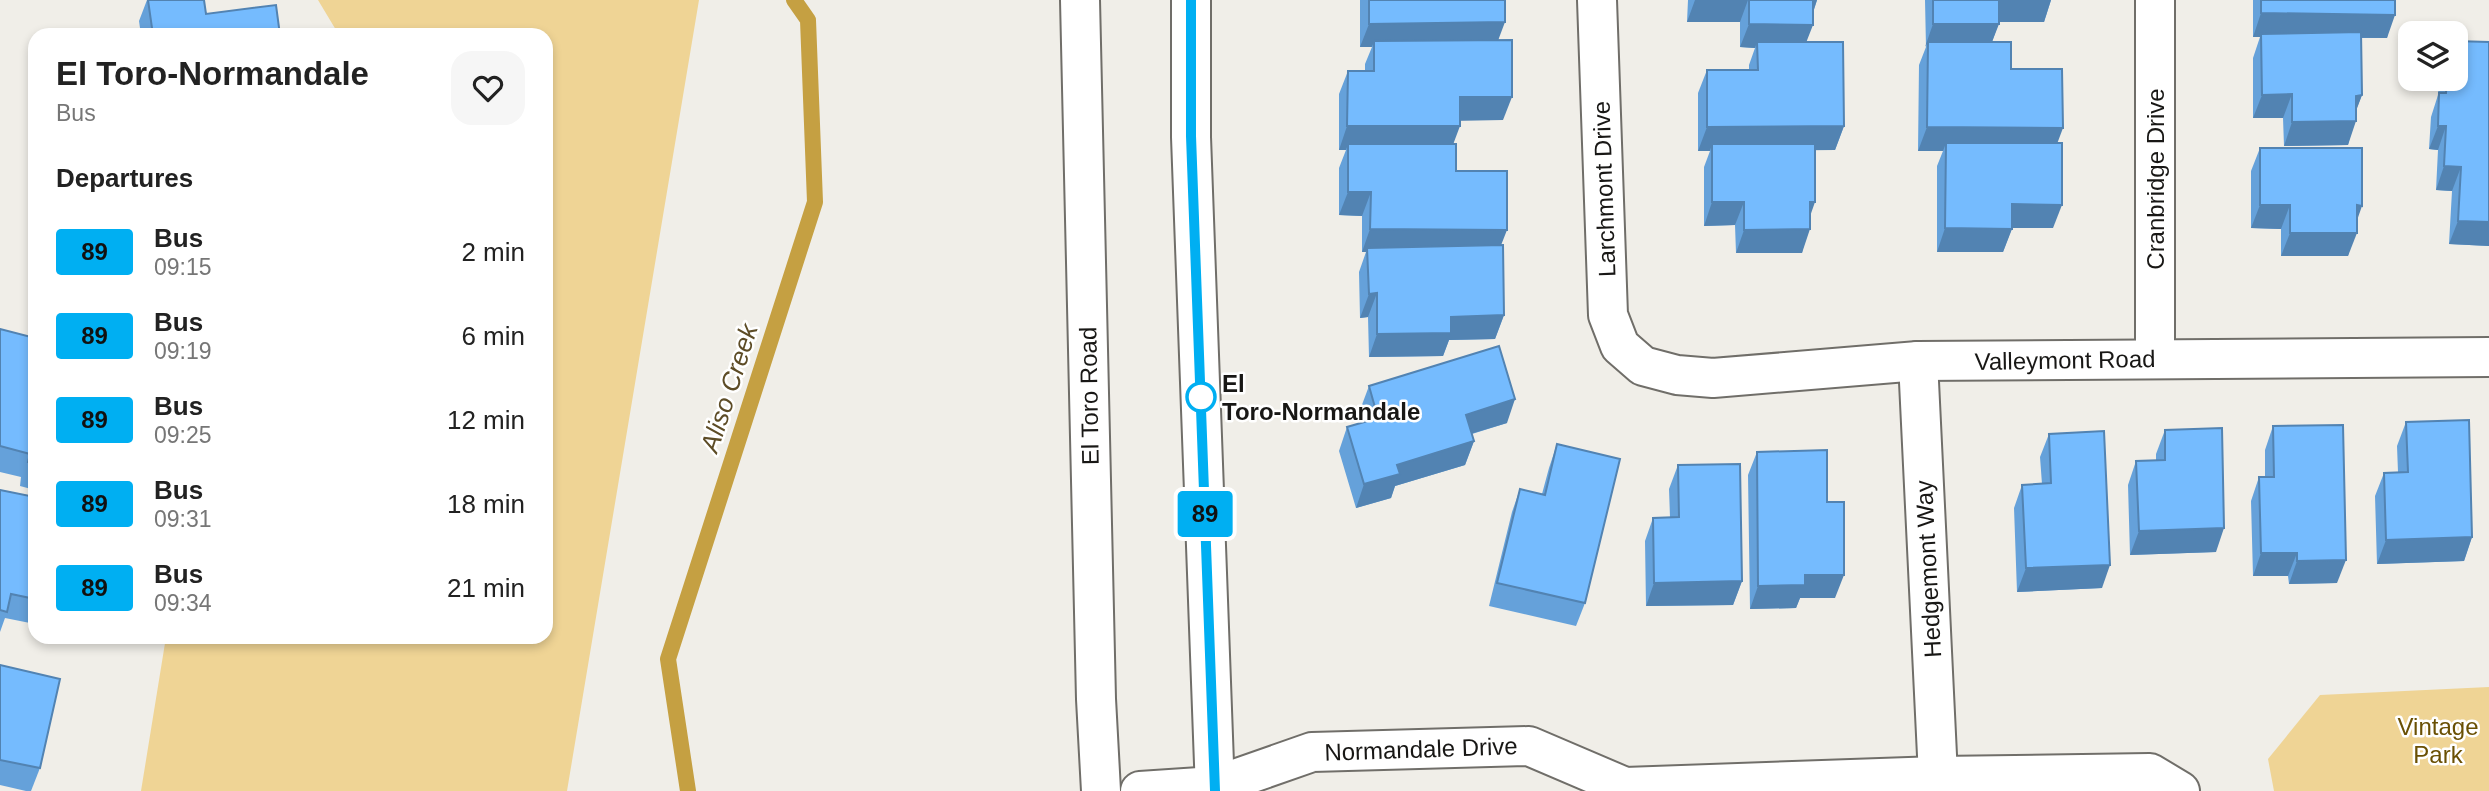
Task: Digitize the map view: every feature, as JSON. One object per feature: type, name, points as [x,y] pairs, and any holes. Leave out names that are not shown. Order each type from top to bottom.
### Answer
[{"type":"street","name":"El Toro Road","points":[[1080,0],[1096,699],[1101,791]]},
{"type":"street","points":[[1191,0],[1191,136],[1218,789]]},
{"type":"street","name":"Larchmont Drive","points":[[1597,0],[1608,315],[1620,346],[1643,366]]},
{"type":"street","name":"Cranbridge Drive","points":[[2155,0],[2155,359]]},
{"type":"street","name":"Valleymont Road","points":[[1643,366],[1676,375],[1713,378],[1918,362],[2489,357]]},
{"type":"street","name":"Hedgemont Way","points":[[1918,362],[1938,776]]},
{"type":"street","name":"Normandale Drive","points":[[1140,791],[1218,789],[1312,752],[1529,746],[1619,790],[1938,776],[2151,773],[2180,791]]},
{"type":"green space","points":[[318,0],[699,0],[567,791],[141,791],[165,644],[553,644],[553,28],[335,28]]},
{"type":"green space","name":"Vintage Park","points":[[2489,687],[2489,791],[2274,791],[2268,759],[2320,695]]},
{"type":"building","points":[[148,0],[204,0],[206,14],[276,5],[279,28],[152,28]]},
{"type":"building","points":[[1369,0],[1505,0],[1505,22],[1369,24]]},
{"type":"building","points":[[1749,0],[1813,0],[1813,25],[1749,24]]},
{"type":"building","points":[[1933,0],[1999,0],[1999,24],[1933,24]]},
{"type":"building","points":[[2261,0],[2395,0],[2395,15],[2261,13]]},
{"type":"building","points":[[2361,32],[2362,95],[2356,96],[2356,121],[2292,122],[2292,94],[2262,95],[2261,34]]},
{"type":"building","points":[[1512,40],[1512,97],[1460,97],[1460,126],[1347,126],[1348,71],[1374,71],[1374,41]]},
{"type":"building","points":[[2468,41],[2489,42],[2489,222],[2458,221],[2461,167],[2444,166],[2446,126],[2438,126],[2439,93],[2468,91]]},
{"type":"building","points":[[1757,42],[1843,42],[1844,126],[1707,127],[1707,70],[1758,70]]},
{"type":"building","points":[[1928,42],[2011,42],[2011,69],[2062,69],[2063,128],[1927,127]]},
{"type":"building","points":[[1946,143],[2062,143],[2062,205],[2012,204],[2012,229],[1945,228]]},
{"type":"building","points":[[1348,144],[1456,144],[1456,171],[1507,171],[1507,230],[1370,229],[1371,192],[1348,192]]},
{"type":"building","points":[[1712,144],[1815,144],[1815,202],[1810,202],[1810,229],[1744,230],[1744,202],[1712,202]]},
{"type":"building","points":[[2260,148],[2362,148],[2362,206],[2357,205],[2357,233],[2290,233],[2290,205],[2260,205]]},
{"type":"building","points":[[1503,245],[1504,315],[1451,317],[1451,333],[1377,334],[1377,293],[1369,294],[1367,248]]},
{"type":"building","points":[[0,329],[28,336],[28,453],[0,446]]},
{"type":"building","points":[[1499,346],[1515,399],[1466,415],[1474,441],[1397,465],[1400,474],[1364,484],[1347,427],[1378,418],[1369,386]]},
{"type":"building","points":[[2469,420],[2472,537],[2386,540],[2384,473],[2408,472],[2406,422]]},
{"type":"building","points":[[2343,425],[2346,560],[2297,561],[2297,553],[2261,553],[2259,477],[2274,477],[2273,426]]},
{"type":"building","points":[[2222,428],[2224,528],[2139,531],[2136,461],[2165,460],[2165,430]]},
{"type":"building","points":[[2104,431],[2110,565],[2026,568],[2022,485],[2051,483],[2049,434]]},
{"type":"building","points":[[1557,444],[1620,459],[1585,603],[1497,583],[1520,489],[1545,495]]},
{"type":"building","points":[[1827,450],[1827,502],[1844,502],[1844,575],[1805,575],[1805,585],[1758,586],[1757,452]]},
{"type":"building","points":[[1740,464],[1742,581],[1654,583],[1653,518],[1679,517],[1678,465]]},
{"type":"building","points":[[0,490],[28,496],[28,598],[11,594],[7,612],[0,610]]},
{"type":"building","points":[[0,665],[60,679],[40,768],[0,760]]},
{"type":"waterway","name":"Aliso Creek","points":[[688,791],[668,659],[815,202],[808,20],[794,0]]},
{"type":"bus line","name":"89","points":[[1191,0],[1191,136],[1215,791]]},
{"type":"place","name":"El Toro-Normandale","points":[[1201,397]]}]
